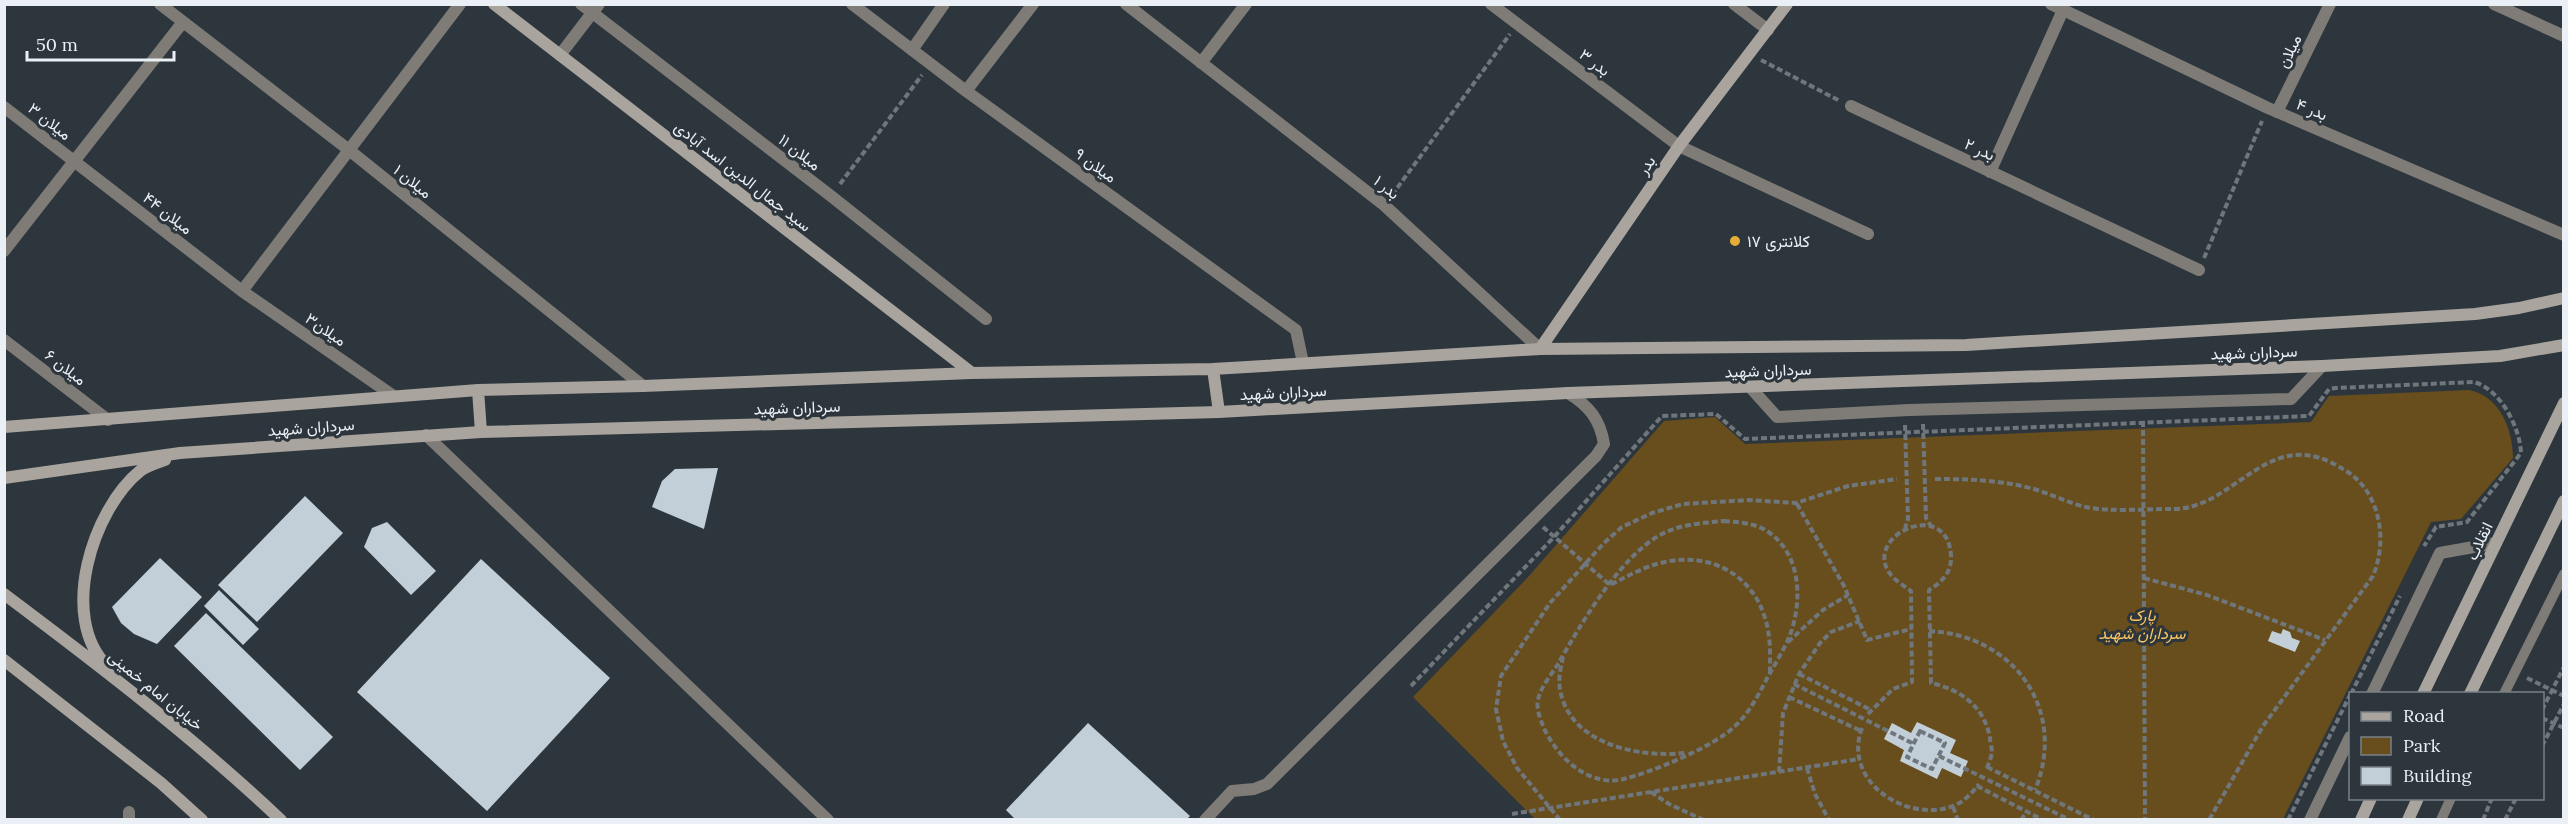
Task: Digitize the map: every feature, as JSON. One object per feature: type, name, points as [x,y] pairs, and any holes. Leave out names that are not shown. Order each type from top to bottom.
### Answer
[{"type":"street","name":"میلان ۱","points":[[160,4],[349,150],[644,386]]},
{"type":"street","points":[[242,291],[460,4]]},
{"type":"street","name":"سید جمال الدین اسد آبادی","points":[[494,4],[972,373]]},
{"type":"street","name":"میلان ۱۱","points":[[581,4],[596,9],[986,319]]},
{"type":"street","name":"میلان ۹","points":[[852,4],[966,91],[1296,330],[1303,363]]},
{"type":"street","points":[[912,50],[944,4]]},
{"type":"street","points":[[966,91],[1033,4]]},
{"type":"street","name":"بدر ۱","points":[[1125,4],[1384,205],[1540,349]]},
{"type":"street","points":[[1201,63],[1246,4]]},
{"type":"street","name":"بدر ۳","points":[[1491,4],[1679,146],[1868,234]]},
{"type":"street","points":[[1734,4],[1768,30]]},
{"type":"street","name":"بدر","points":[[1540,349],[1679,146],[1786,4]]},
{"type":"street","name":"بدر ۴","points":[[2051,4],[2273,110],[2564,235]]},
{"type":"street","name":"میلان","points":[[2273,110],[2330,4]]},
{"type":"street","points":[[2494,4],[2564,36]]},
{"type":"street","points":[[560,55],[596,9]]},
{"type":"street","points":[[1990,172],[2063,10]]},
{"type":"street","points":[[4,251],[183,22]]},
{"type":"street","name":"بدر ۲","points":[[1851,106],[2199,270]]},
{"type":"street","name":"میلان ۳","points":[[4,107],[74,161]]},
{"type":"street","name":"میلان ۴۴","points":[[74,161],[242,291]]},
{"type":"street","name":"میلان۳","points":[[242,291],[392,395]]},
{"type":"street","name":"سرداران شهید","points":[[4,428],[392,395],[478,390],[972,373],[1214,369],[1540,349],[1966,345],[2475,314],[2519,308],[2564,298]]},
{"type":"street","name":"میلان ۶","points":[[4,340],[108,420]]},
{"type":"street","name":"سرداران شهید","points":[[4,478],[180,453],[481,432],[1220,412],[1568,393],[2322,366],[2500,356],[2564,345]]},
{"type":"street","points":[[1750,387],[1777,417],[1923,409],[2292,399],[2322,366]]},
{"type":"street","points":[[1214,369],[1220,412]]},
{"type":"street","points":[[478,390],[481,432]]},
{"type":"street","points":[[1205,819],[1232,791],[1254,789],[1267,784],[1596,456],[1604,444],[1602,427],[1590,408],[1568,393]]},
{"type":"street","name":"انقلاب","points":[[2423,692],[2564,403]]},
{"type":"street","points":[[426,435],[828,819]]},
{"type":"street","points":[[129,688],[103,662],[92,642],[84,618],[87,560],[100,528],[120,495],[141,471],[180,453]]},
{"type":"street","points":[[2470,692],[2564,501]]},
{"type":"street","points":[[2372,692],[2440,553],[2496,543]]},
{"type":"street","name":"خیابان امام خمینی","points":[[4,594],[129,688],[223,765],[281,819]]},
{"type":"street","points":[[4,660],[161,783],[202,819]]},
{"type":"street","points":[[2310,819],[2349,740]]},
{"type":"street","points":[[2361,819],[2370,800]]},
{"type":"street","points":[[2408,819],[2417,800]]},
{"type":"lane","points":[[2505,692],[2564,574]]},
{"type":"lane","points":[[2441,819],[2450,800]]},
{"type":"path","points":[[1384,205],[1517,24]]},
{"type":"path","points":[[1750,54],[1851,106]]},
{"type":"path","points":[[831,196],[931,64]]},
{"type":"path","points":[[2199,270],[2273,110]]},
{"type":"path","points":[[1411,686],[1554,537],[1662,416],[1716,414],[1745,440],[2309,416],[2329,389],[2474,382],[2483,384],[2494,394],[2511,420],[2520,440],[2521,453],[2467,522],[2436,527],[2424,547]]},
{"type":"path","points":[[2142,402],[2145,819]]},
{"type":"path","points":[[1923,409],[1926,518],[1949,544],[1951,560],[1947,574],[1938,585],[1929,590],[1931,683],[1948,687],[1964,695],[1981,713],[1988,728],[1992,752],[1987,769],[2094,819]]},
{"type":"path","points":[[1904,410],[1908,519],[1905,528]]},
{"type":"path","points":[[1935,479],[1974,479],[2007,483],[2088,508],[2181,509],[2197,506],[2221,494],[2254,470],[2279,457],[2302,455],[2324,459],[2348,471],[2363,485],[2373,502],[2380,529],[2380,557],[2373,576],[2263,726],[2209,819]]},
{"type":"path","points":[[1560,819],[1517,768],[1503,741],[1496,709],[1501,676],[1550,603],[1622,527],[1683,504],[1713,500],[1797,503],[1848,486],[1897,479]]},
{"type":"path","points":[[1797,503],[1848,595],[1867,640],[1911,628]]},
{"type":"path","points":[[1533,519],[1610,585]]},
{"type":"path","points":[[1724,521],[1755,526],[1767,531],[1792,560],[1796,577],[1798,594],[1796,613],[1784,646],[1751,707],[1735,727],[1707,747],[1640,775],[1617,781],[1601,780],[1580,771],[1560,754],[1547,735],[1539,714],[1537,700],[1586,616],[1638,551],[1663,533],[1701,523],[1724,521]]},
{"type":"path","points":[[1868,714],[1893,689],[1912,682],[1911,591],[1895,580],[1886,568],[1885,556],[1895,536],[1905,528],[1917,525],[1932,527]]},
{"type":"path","points":[[1610,585],[1651,566],[1682,560],[1712,562],[1736,574],[1750,588],[1766,619],[1770,673]]},
{"type":"path","points":[[2144,578],[2207,595],[2325,640]]},
{"type":"path","points":[[2352,692],[2403,589]]},
{"type":"path","points":[[1784,646],[1823,610],[1848,595]]},
{"type":"path","points":[[1779,772],[1783,713],[1799,674],[1820,643],[1831,632],[1860,621]]},
{"type":"path","points":[[1929,631],[1951,632],[1991,648],[2014,666],[2031,690],[2042,712],[2046,758],[2035,790]]},
{"type":"path","points":[[1564,653],[1560,671],[1562,698],[1570,713],[1582,727],[1598,738],[1635,752],[1650,755],[1689,753]]},
{"type":"path","points":[[2544,706],[2564,667]]},
{"type":"path","points":[[1799,674],[1871,710]]},
{"type":"path","points":[[1794,684],[1914,744]]},
{"type":"path","points":[[1789,697],[1861,730],[1859,759],[1870,781],[1889,800],[1910,809],[1932,811],[1953,807],[1970,795],[1978,785],[2043,819]]},
{"type":"path","points":[[2288,819],[2349,698]]},
{"type":"path","points":[[2544,742],[2564,704]]},
{"type":"path","points":[[2544,719],[2564,728]]},
{"type":"path","points":[[1920,731],[1945,743],[1939,756],[1932,769],[1908,757],[1920,731]]},
{"type":"path","points":[[1939,756],[2068,819],[2072,809]]},
{"type":"path","points":[[1512,814],[1859,759]]},
{"type":"path","points":[[1807,768],[1815,794],[1828,819]]},
{"type":"path","points":[[1651,792],[1669,804],[1704,819]]},
{"type":"path","points":[[2483,819],[2491,800]]},
{"type":"path","points":[[2505,819],[2515,800]]},
{"type":"path","points":[[1953,807],[1958,819]]},
{"type":"path","points":[[2021,819],[2026,811]]},
{"type":"green space","name":"پارک سرداران شهید","points":[[2469,390],[2489,399],[2503,416],[2510,436],[2513,458],[2461,519],[2431,522],[2283,819],[1535,819],[1413,697],[1529,576],[1664,421],[1715,417],[1745,444],[2311,422],[2329,396]]},
{"type":"building","points":[[718,468],[704,529],[652,507],[662,481],[675,469]]},
{"type":"building","points":[[305,496],[343,533],[257,622],[218,585]]},
{"type":"building","points":[[387,522],[436,571],[411,595],[364,547],[372,528]]},
{"type":"building","points":[[160,558],[202,597],[157,644],[134,634],[121,623],[112,607]]},
{"type":"building","points":[[481,559],[610,678],[487,811],[357,692]]},
{"type":"building","points":[[219,590],[259,629],[243,645],[204,606]]},
{"type":"building","points":[[206,613],[333,737],[300,770],[174,646]]},
{"type":"building","points":[[2283,629],[2290,632],[2292,638],[2300,641],[2295,652],[2268,641],[2272,631],[2281,634]]},
{"type":"building","points":[[1917,722],[1956,740],[1950,753],[1968,761],[1961,777],[1942,768],[1937,779],[1900,761],[1904,750],[1884,739],[1892,723],[1911,733]]},
{"type":"building","points":[[1088,723],[1190,816],[1186,820],[1016,820],[1006,810]]},
{"type":"place","name":"کلانتری ۱۷","points":[[1735,241]]}]
